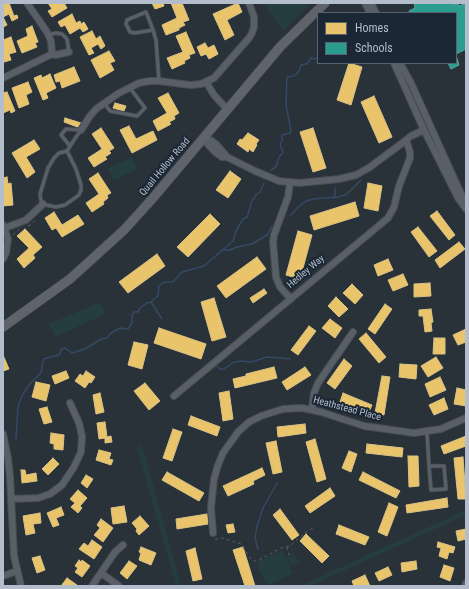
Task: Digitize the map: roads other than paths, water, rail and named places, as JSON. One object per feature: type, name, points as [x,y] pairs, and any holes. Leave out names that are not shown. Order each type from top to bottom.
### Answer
[{"type":"main road","name":"Quail Hollow Road","points":[[3,327],[70,279],[119,235],[154,198],[280,47],[325,3]]},
{"type":"street","points":[[27,3],[51,41],[52,54]]},
{"type":"street","points":[[81,130],[90,116],[104,103],[129,87],[150,81],[190,85],[206,82],[216,75],[252,33],[254,17],[249,3]]},
{"type":"street","points":[[365,3],[370,12]]},
{"type":"street","points":[[371,3],[376,12]]},
{"type":"street","points":[[3,78],[52,54],[55,55],[69,52]]},
{"type":"street","points":[[394,64],[424,130],[458,198],[465,208]]},
{"type":"street","points":[[401,64],[411,83],[463,198],[465,208]]},
{"type":"street","points":[[206,82],[214,95],[227,109]]},
{"type":"street","points":[[203,139],[215,152],[222,156],[279,181],[290,183],[339,179],[356,175],[370,167],[411,136],[424,130]]},
{"type":"street","name":"Hedley Way","points":[[174,396],[391,214],[410,158],[410,152],[406,140]]},
{"type":"street","points":[[290,183],[288,197],[274,235],[276,278],[280,287],[290,299]]},
{"type":"street","points":[[3,259],[6,253],[8,239],[4,227],[26,220],[43,204]]},
{"type":"street","points":[[312,409],[314,392],[318,383],[353,332]]},
{"type":"street","points":[[11,499],[38,498],[50,494],[62,485],[74,468],[81,452],[82,436],[79,423],[70,403]]},
{"type":"street","name":"Heathstead Place","points":[[214,536],[211,508],[214,479],[218,465],[223,453],[238,432],[249,422],[275,411],[294,408],[312,409],[364,426],[416,433],[427,432],[450,426],[466,418]]},
{"type":"street","points":[[3,434],[8,458],[13,549],[21,586]]},
{"type":"street","points":[[92,586],[115,552],[123,545]]},
{"type":"street","points":[[3,576],[17,571]]},
{"type":"street","points":[[101,573],[119,586]]},
{"type":"lane","points":[[153,30],[135,33],[130,32],[126,24],[127,20],[146,12],[153,30],[156,40],[159,81]]},
{"type":"lane","points":[[48,35],[56,33],[62,34],[67,39],[69,52]]},
{"type":"lane","points":[[104,103],[110,111],[137,116],[145,108],[129,87]]},
{"type":"lane","points":[[424,130],[431,127]]},
{"type":"lane","points":[[70,146],[61,135],[66,129],[81,130]]},
{"type":"lane","points":[[67,151],[82,186],[79,195],[65,205],[56,207],[43,204],[40,194],[48,168],[54,158],[60,153],[67,151],[81,130]]},
{"type":"lane","points":[[427,432],[429,466],[431,490],[446,489],[444,466],[429,466]]},
{"type":"waterway","points":[[271,170],[276,167],[279,157],[283,152],[280,144],[282,141],[282,135],[290,133],[291,130],[286,105],[287,77],[294,76],[299,71],[301,65],[307,64],[311,58],[315,59],[317,58]]},
{"type":"waterway","points":[[290,216],[306,201],[339,197],[347,194],[361,180]]},
{"type":"waterway","points":[[16,439],[18,407],[28,386],[41,373],[44,359],[60,354],[61,349],[65,348],[72,353],[85,349],[101,339],[107,338],[111,333],[120,328],[128,329],[132,323],[132,315],[134,312],[138,312],[140,308],[158,296],[159,286],[164,282],[173,282],[182,272],[204,266],[233,241],[236,231],[243,219],[247,217],[252,201],[260,192],[264,183]]},
{"type":"waterway","points":[[334,198],[335,188]]},
{"type":"waterway","points":[[223,250],[230,250],[252,244],[267,235],[272,226]]},
{"type":"waterway","points":[[151,302],[162,319]]},
{"type":"waterway","points":[[217,366],[220,369],[224,369],[234,362],[251,362],[267,357],[290,359]]},
{"type":"waterway","points":[[258,549],[255,538],[257,526],[263,508],[277,483]]}]
